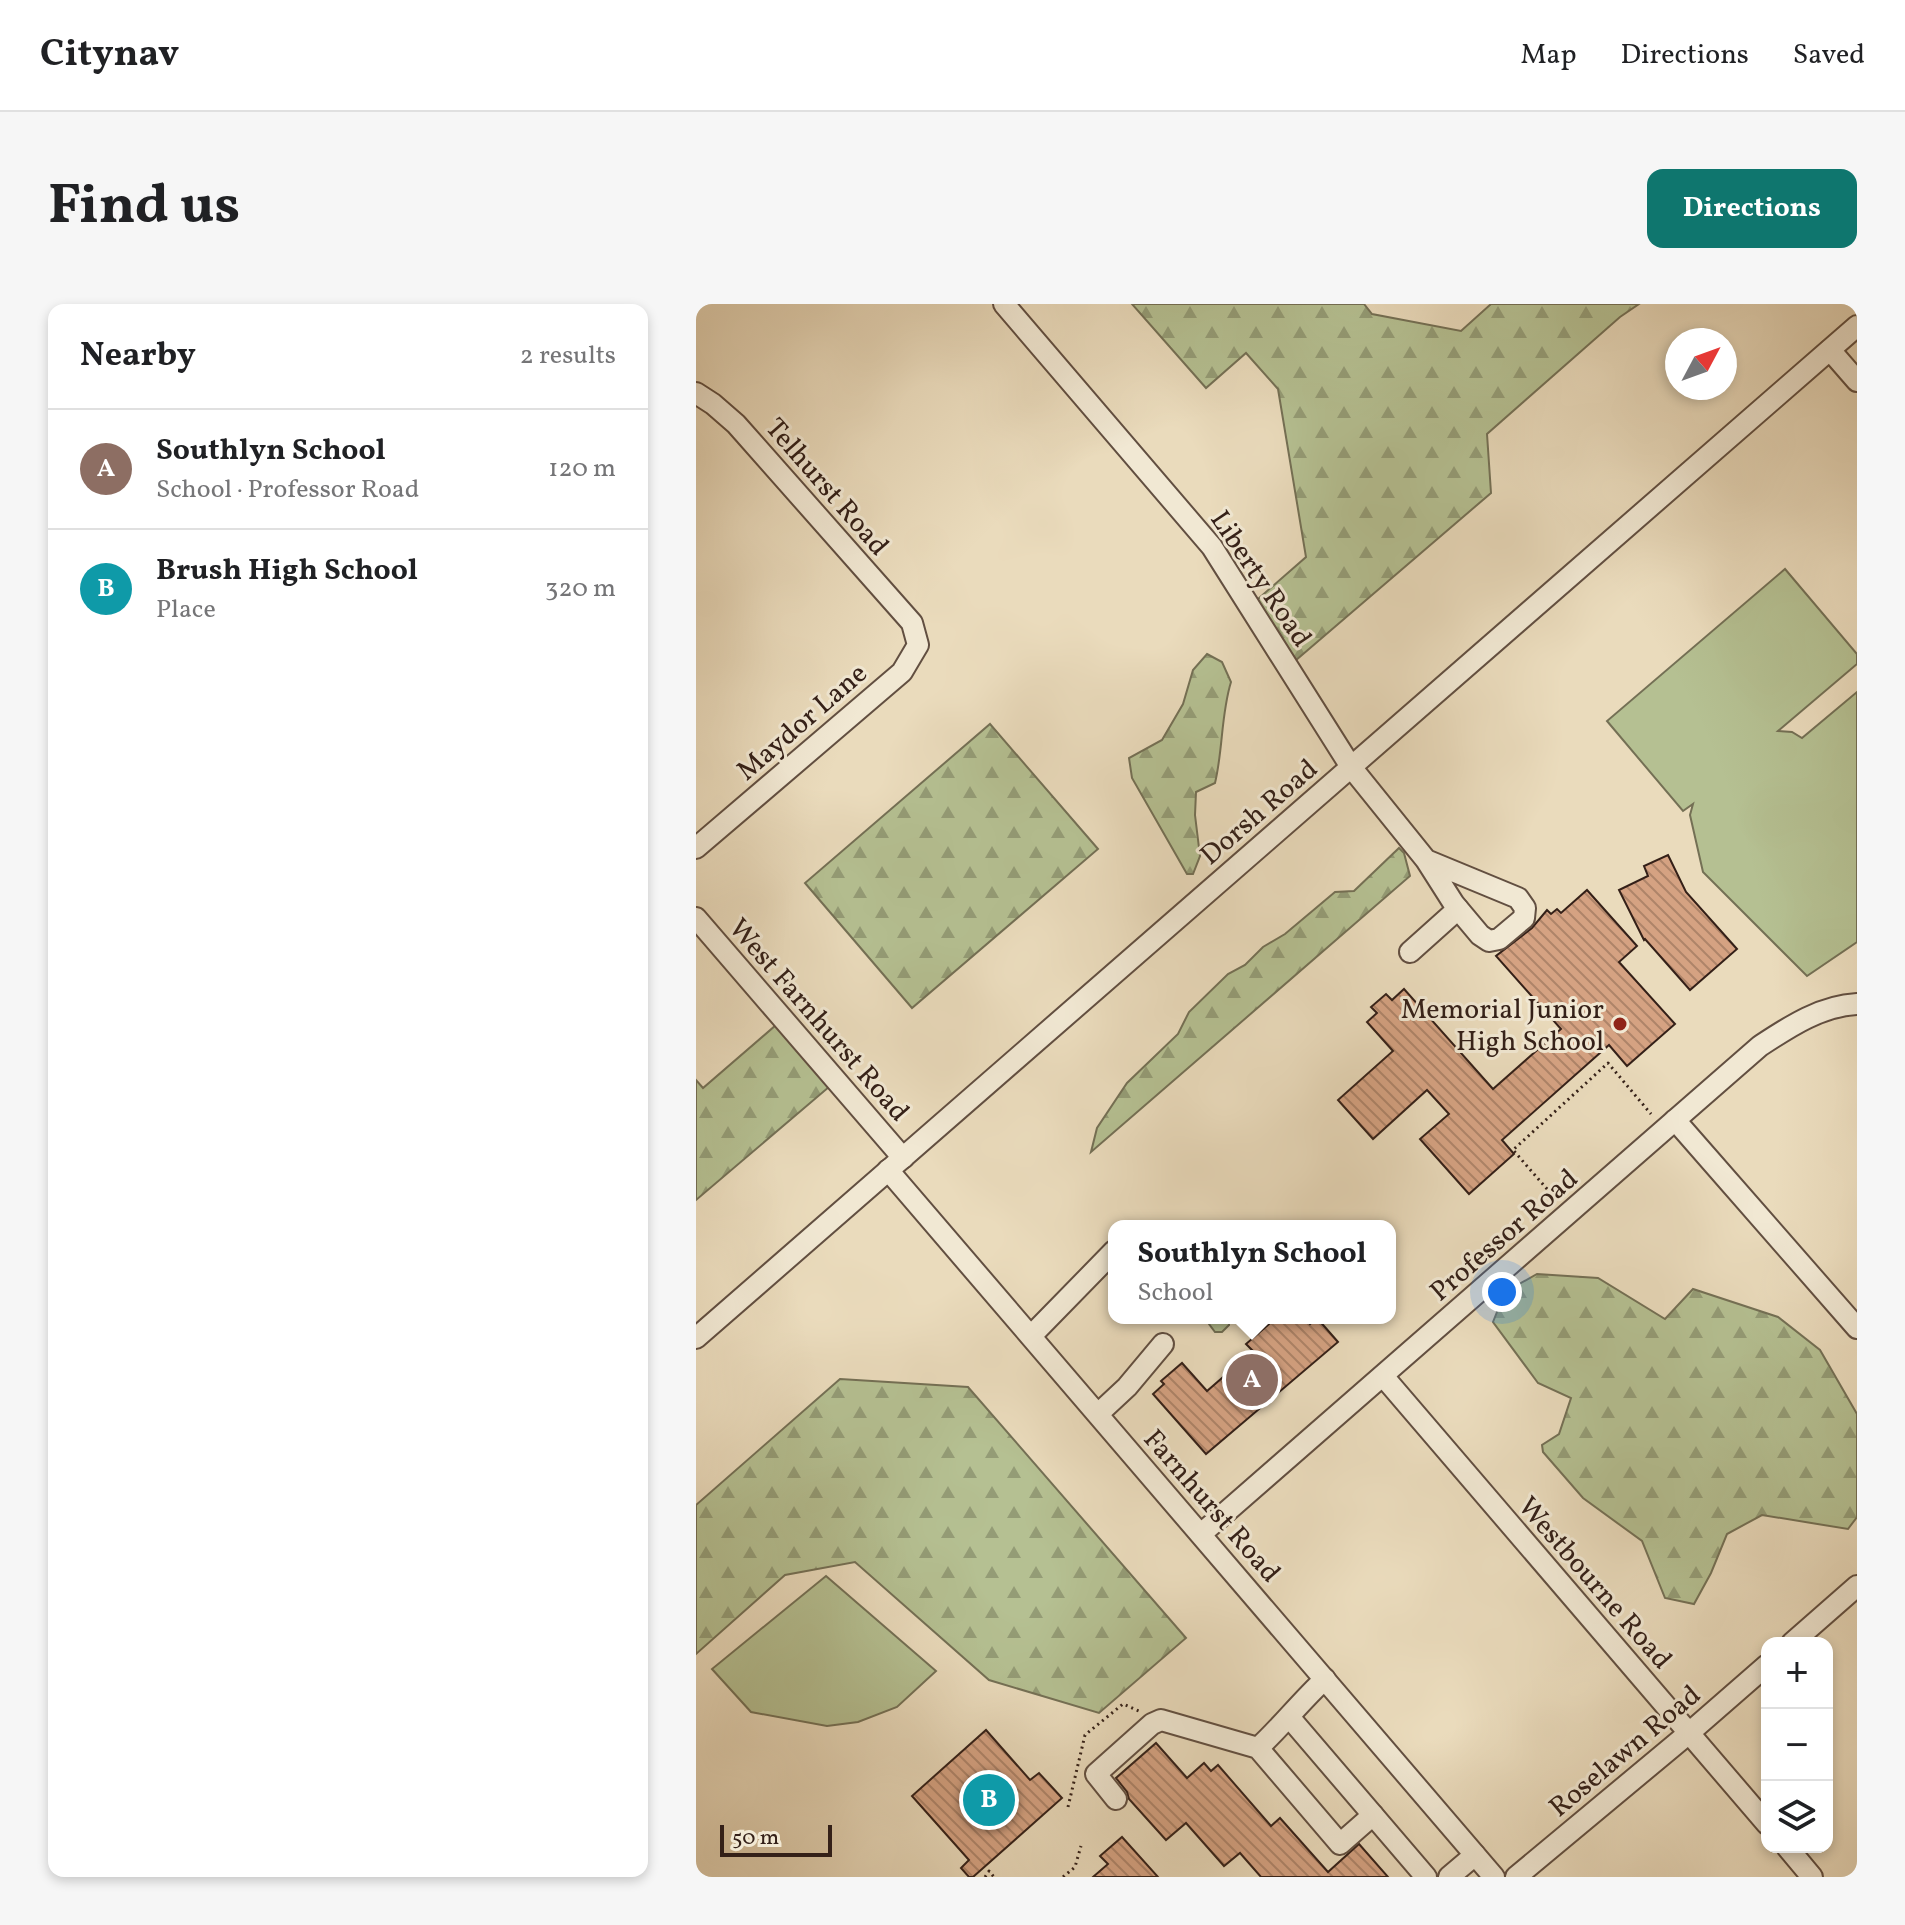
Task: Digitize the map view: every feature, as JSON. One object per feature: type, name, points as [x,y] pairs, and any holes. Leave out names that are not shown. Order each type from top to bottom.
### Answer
[{"type":"street","name":"Liberty Road","points":[[1004,304],[1212,547],[1351,767],[1426,860],[1458,909],[1480,935],[1489,941],[1499,939],[1526,913],[1524,903],[1518,898],[1426,860]]},
{"type":"street","name":"Dorsh Road","points":[[696,1338],[1857,326]]},
{"type":"street","points":[[1830,350],[1857,381]]},
{"type":"street","name":"Telhurst Road","points":[[696,393],[736,424],[912,623]]},
{"type":"street","name":"Maydor Lane","points":[[696,848],[902,672],[918,645],[912,623]]},
{"type":"street","points":[[1410,952],[1458,909]]},
{"type":"street","name":"West Farnhurst Road","points":[[696,918],[895,1164]]},
{"type":"street","name":"Professor Road","points":[[1201,1534],[1760,1046],[1801,1019],[1857,1004]]},
{"type":"street","points":[[1675,1120],[1857,1328]]},
{"type":"street","name":"Farnhurst Road","points":[[895,1164],[1031,1336],[1494,1877]]},
{"type":"street","points":[[1031,1336],[1108,1257]]},
{"type":"street","points":[[1098,1414],[1127,1387],[1163,1344]]},
{"type":"street","name":"Westbourne Road","points":[[1383,1376],[1761,1817]]},
{"type":"street","points":[[1799,1637],[1856,1590]]},
{"type":"street","name":"Roselawn Road","points":[[1516,1877],[1761,1670]]},
{"type":"street","points":[[1258,1748],[1325,1679]]},
{"type":"street","points":[[1290,1718],[1426,1877]]},
{"type":"street","points":[[1116,1799],[1096,1774],[1152,1724],[1161,1720],[1258,1748],[1340,1844],[1373,1815]]},
{"type":"street","points":[[1792,1853],[1812,1877]]},
{"type":"street","points":[[1449,1877],[1475,1855]]},
{"type":"path","points":[[1555,1198],[1513,1150],[1608,1063],[1651,1114]]},
{"type":"path","points":[[1068,1807],[1085,1735],[1123,1704],[1161,1720]]},
{"type":"path","points":[[1063,1877],[1075,1867],[1081,1846]]},
{"type":"path","points":[[985,1877],[989,1871],[994,1877]]},
{"type":"green space","points":[[1132,304],[1364,304],[1372,314],[1461,331],[1491,304],[1639,304],[1620,317],[1487,434],[1491,493],[1288,667],[1250,606],[1306,557],[1278,389],[1246,353],[1206,388]]},
{"type":"green space","points":[[1785,569],[1857,654],[1857,664],[1778,731],[1792,732],[1802,738],[1857,692],[1857,942],[1807,976],[1703,872],[1690,815],[1693,804],[1683,811],[1607,721]]},
{"type":"green space","points":[[1207,654],[1222,662],[1231,682],[1215,783],[1196,792],[1195,815],[1200,856],[1193,874],[1187,874],[1132,778],[1129,758],[1162,740],[1183,704],[1193,670]]},
{"type":"green space","points":[[990,724],[1098,849],[912,1008],[805,883]]},
{"type":"green space","points":[[1399,848],[1404,853],[1410,876],[1091,1152],[1097,1128],[1127,1083],[1178,1034],[1189,1012],[1228,974],[1245,965],[1263,947],[1285,934],[1335,892],[1354,891]]},
{"type":"green space","points":[[783,1019],[836,1081],[696,1200],[696,1080],[703,1088]]},
{"type":"green space","points":[[1537,1274],[1598,1278],[1665,1319],[1693,1289],[1778,1317],[1820,1350],[1857,1414],[1857,1517],[1848,1529],[1762,1515],[1727,1534],[1694,1604],[1665,1598],[1642,1541],[1583,1498],[1543,1452],[1542,1445],[1559,1434],[1571,1398],[1538,1383],[1493,1322],[1505,1292]]},
{"type":"green space","points":[[1209,1324],[1229,1324],[1222,1332],[1215,1332]]},
{"type":"green space","points":[[840,1379],[968,1387],[1186,1638],[1099,1713],[989,1680],[855,1562],[785,1575],[696,1654],[696,1505]]},
{"type":"green space","points":[[826,1576],[936,1671],[897,1707],[858,1722],[827,1726],[751,1712],[712,1669]]},
{"type":"building","points":[[1668,855],[1686,892],[1737,949],[1690,990],[1644,940],[1619,890],[1648,876],[1644,866]]},
{"type":"building","name":"Memorial Junior High School","points":[[1587,890],[1637,946],[1619,962],[1675,1024],[1627,1066],[1609,1045],[1502,1140],[1514,1154],[1469,1194],[1420,1139],[1449,1114],[1427,1090],[1373,1139],[1338,1100],[1393,1051],[1367,1022],[1377,1013],[1371,1007],[1386,994],[1392,1000],[1404,989],[1493,1089],[1561,1029],[1496,956],[1532,928],[1547,910],[1551,914],[1557,909],[1561,913]]},
{"type":"building","points":[[1269,1324],[1322,1324],[1338,1342],[1206,1454],[1153,1394],[1164,1384],[1161,1381],[1182,1363],[1207,1391],[1253,1351],[1246,1344]]},
{"type":"building","points":[[986,1730],[1030,1780],[1039,1773],[1062,1798],[973,1877],[969,1877],[961,1868],[969,1860],[912,1796]]},
{"type":"building","points":[[1156,1743],[1187,1778],[1204,1763],[1211,1771],[1218,1765],[1271,1826],[1280,1818],[1328,1872],[1359,1844],[1388,1877],[1261,1877],[1240,1853],[1224,1866],[1186,1823],[1166,1840],[1129,1799],[1116,1778]]},
{"type":"building","points":[[1122,1837],[1158,1877],[1093,1877],[1108,1864],[1100,1856]]},
{"type":"place","name":"Memorial Junior High School","points":[[1620,1024]]},
{"type":"place","name":"Southlyn School","points":[[1252,1380]]},
{"type":"place","name":"Brush High School","points":[[989,1800]]}]
